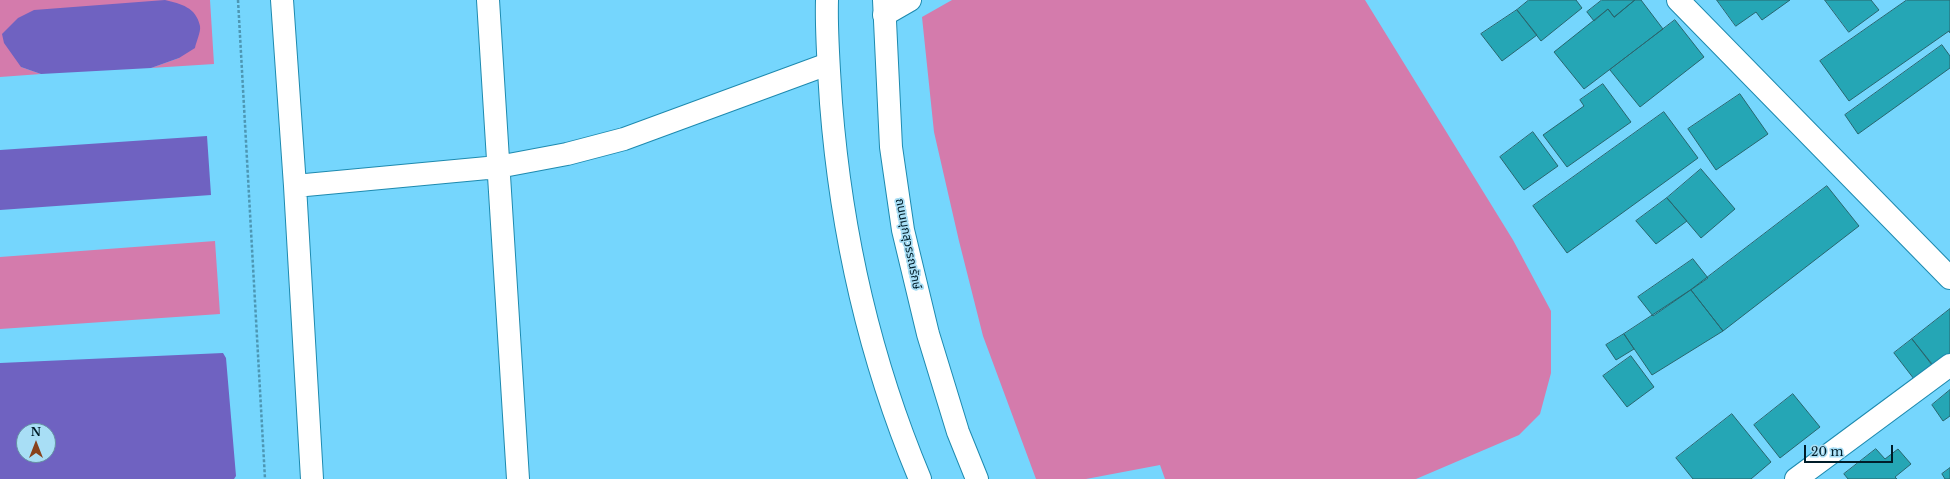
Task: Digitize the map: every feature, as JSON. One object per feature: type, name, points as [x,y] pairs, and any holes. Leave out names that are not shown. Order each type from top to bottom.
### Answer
[{"type":"street","points":[[282,0],[295,186],[312,479]]},
{"type":"street","points":[[488,0],[518,479]]},
{"type":"street","points":[[827,0],[828,64],[836,155],[849,240],[876,353],[906,446],[920,479]]},
{"type":"street","points":[[884,8],[910,0]]},
{"type":"street","points":[[1678,0],[1950,278]]},
{"type":"street","name":"ถนนมุกสุวรรณรักษ์","points":[[884,8],[891,147],[903,230],[928,334],[958,432],[977,479]]},
{"type":"street","points":[[295,186],[498,167],[567,154],[624,139],[828,64]]},
{"type":"street","points":[[1804,477],[1950,365]]},
{"type":"path","points":[[238,0],[265,479]]},
{"type":"shaded area","points":[[0,0],[210,0],[214,64],[151,68],[179,58],[21,67],[41,74],[0,77]]},
{"type":"shaded area","points":[[165,0],[177,3],[191,10],[198,20],[200,31],[195,48],[179,58],[151,68],[41,74],[21,67],[4,43],[2,34],[18,18],[34,10]]},
{"type":"shaded area","points":[[952,0],[1365,0],[1513,240],[1551,311],[1551,373],[1540,414],[1519,435],[1416,479],[1165,479],[1160,465],[1086,479],[1036,479],[983,336],[934,132],[922,17]]},
{"type":"shaded area","points":[[207,136],[211,195],[0,210],[0,150]]},
{"type":"shaded area","points":[[215,241],[220,314],[0,329],[0,257]]},
{"type":"shaded area","points":[[223,353],[226,358],[236,476],[234,479],[0,479],[0,363]]},
{"type":"building","points":[[1529,0],[1576,0],[1582,8],[1541,41],[1517,10]]},
{"type":"building","points":[[1602,0],[1635,0],[1614,17],[1608,9],[1594,21],[1587,12]]},
{"type":"building","points":[[1635,0],[1641,0],[1663,29],[1584,89],[1554,52],[1608,9],[1614,17]]},
{"type":"building","points":[[1717,0],[1790,0],[1762,20],[1756,12],[1736,26]]},
{"type":"building","points":[[1825,0],[1871,0],[1879,10],[1849,32]]},
{"type":"building","points":[[1907,0],[1950,0],[1950,33],[1949,31],[1849,101],[1820,61]]},
{"type":"building","points":[[1517,10],[1537,35],[1502,61],[1481,34]]},
{"type":"building","points":[[1675,20],[1704,57],[1640,107],[1610,70]]},
{"type":"building","points":[[1942,45],[1950,56],[1950,68],[1858,134],[1845,115]]},
{"type":"building","points":[[1603,84],[1631,122],[1567,167],[1543,135],[1584,106],[1580,100]]},
{"type":"building","points":[[1740,94],[1768,134],[1716,170],[1688,129]]},
{"type":"building","points":[[1664,112],[1698,158],[1567,253],[1533,206]]},
{"type":"building","points":[[1533,132],[1558,166],[1524,190],[1500,157]]},
{"type":"building","points":[[1701,169],[1735,209],[1701,238],[1667,198]]},
{"type":"building","points":[[1827,186],[1859,226],[1723,331],[1691,290]]},
{"type":"building","points":[[1667,198],[1687,221],[1656,244],[1636,221]]},
{"type":"building","points":[[1693,259],[1708,278],[1653,316],[1638,297]]},
{"type":"building","points":[[1691,290],[1723,331],[1652,375],[1624,334]]},
{"type":"building","points":[[1950,309],[1950,358],[1936,369],[1912,339]]},
{"type":"building","points":[[1624,334],[1634,349],[1616,360],[1606,345]]},
{"type":"building","points":[[1912,339],[1932,365],[1914,379],[1894,353]]},
{"type":"building","points":[[1631,356],[1654,387],[1627,407],[1603,376]]},
{"type":"building","points":[[1950,390],[1950,416],[1943,421],[1932,405]]},
{"type":"building","points":[[1793,394],[1820,427],[1780,458],[1754,425]]},
{"type":"building","points":[[1732,414],[1771,462],[1751,479],[1693,479],[1676,458]]},
{"type":"building","points":[[1876,449],[1885,459],[1898,449],[1911,464],[1895,477],[1897,479],[1848,479],[1844,474]]},
{"type":"building","points":[[1950,468],[1950,479],[1945,479],[1942,474]]}]
